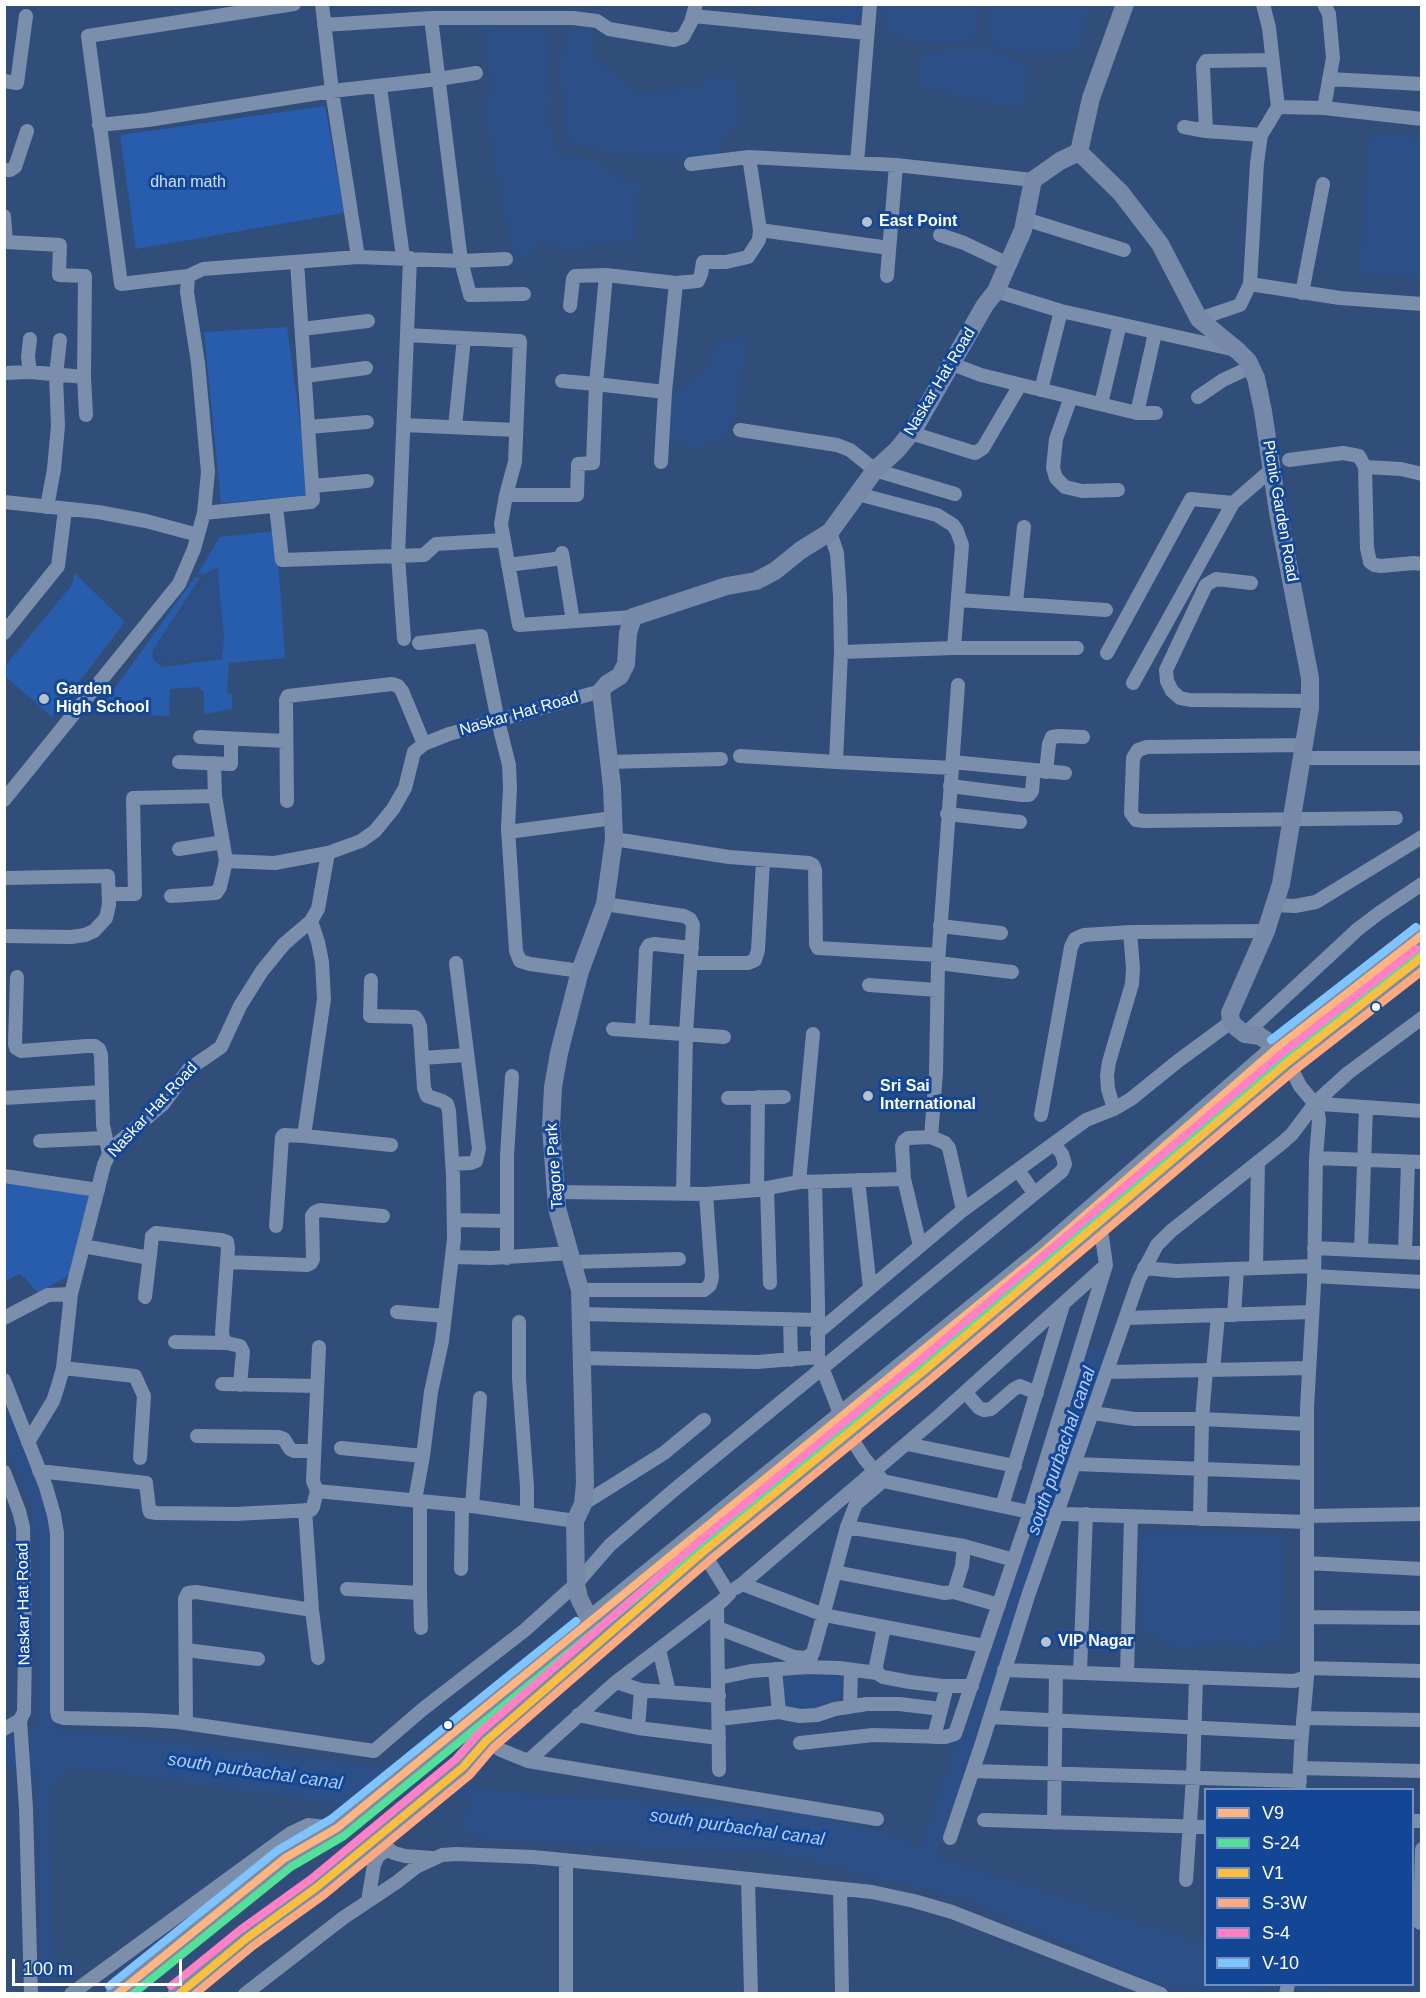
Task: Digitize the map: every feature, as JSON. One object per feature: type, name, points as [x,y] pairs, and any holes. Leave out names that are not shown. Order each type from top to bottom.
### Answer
[{"type":"main road","points":[[116,1994],[285,1858],[337,1828],[593,1630],[703,1552],[844,1424],[1044,1251],[1283,1055],[1418,949]]},
{"type":"main road","points":[[178,1994],[247,1938],[317,1887],[382,1844],[463,1767],[494,1745],[593,1630],[734,1506],[844,1424],[1100,1223],[1283,1055]]},
{"type":"street","points":[[294,4],[88,36],[121,284],[188,276],[203,269],[358,257],[407,257],[461,261],[506,259]]},
{"type":"street","points":[[322,4],[332,91],[358,257]]},
{"type":"street","points":[[857,163],[870,4]]},
{"type":"street","points":[[691,164],[748,158],[857,163],[1033,180],[1060,161],[1079,152],[1091,98],[1125,4]]},
{"type":"street","points":[[1199,320],[1240,305],[1250,284],[1257,163],[1261,135],[1278,107],[1269,28],[1263,4]]},
{"type":"street","points":[[1324,4],[1329,14],[1333,58],[1324,108]]},
{"type":"street","points":[[324,25],[431,18],[573,18],[597,21],[609,29],[674,40],[683,37],[694,10],[867,33]]},
{"type":"street","points":[[4,81],[17,83],[26,16]]},
{"type":"street","points":[[431,18],[461,261],[470,295],[524,294]]},
{"type":"street","points":[[1206,131],[1203,66],[1206,61],[1272,60]]},
{"type":"street","points":[[99,125],[148,120],[332,91],[380,87],[476,73]]},
{"type":"street","points":[[1329,79],[1422,84]]},
{"type":"street","points":[[380,87],[407,257],[407,335],[398,556],[404,639]]},
{"type":"street","points":[[1278,107],[1324,108],[1422,119]]},
{"type":"street","points":[[1184,127],[1261,135]]},
{"type":"street","points":[[4,170],[10,171],[15,167],[27,131]]},
{"type":"street","name":"Picnic Garden Road","points":[[1079,152],[1121,193],[1160,244],[1199,320],[1248,361],[1256,378],[1310,678],[1310,702],[1281,884],[1266,931],[1230,1013],[1231,1022]]},
{"type":"street","points":[[570,306],[575,276],[606,275],[676,283],[698,280],[703,262],[726,262],[748,257],[759,240],[760,230],[748,158]]},
{"type":"street","points":[[887,276],[896,165]]},
{"type":"street","name":"Naskar Hat Road","points":[[424,744],[449,734],[601,691],[620,676],[626,664],[628,633],[633,616],[727,586],[756,581],[776,572],[801,550],[830,532],[874,470],[897,450],[911,433],[985,305],[996,291],[1023,230],[1033,180]]},
{"type":"street","points":[[1302,293],[1323,184]]},
{"type":"street","points":[[4,216],[5,243],[60,245],[59,275],[85,276],[86,416]]},
{"type":"street","points":[[1025,219],[1124,250]]},
{"type":"street","points":[[760,230],[889,248]]},
{"type":"street","points":[[940,235],[964,243],[1004,262],[1009,261]]},
{"type":"street","points":[[204,513],[311,502],[314,496],[297,262]]},
{"type":"street","points":[[506,495],[577,495],[578,464],[593,463],[596,384],[606,275]]},
{"type":"street","points":[[4,800],[178,584],[198,535],[204,513],[208,471],[198,363],[187,292],[188,276]]},
{"type":"street","points":[[660,462],[676,283]]},
{"type":"street","points":[[1250,284],[1302,293],[1422,304]]},
{"type":"street","points":[[996,291],[1061,311],[1238,351]]},
{"type":"street","points":[[1041,390],[1061,311]]},
{"type":"street","points":[[302,329],[368,321]]},
{"type":"street","points":[[1101,404],[1120,324]]},
{"type":"street","points":[[1137,413],[1155,333]]},
{"type":"street","points":[[407,335],[520,341],[515,462],[501,524],[519,625],[633,616]]},
{"type":"street","points":[[455,427],[464,338]]},
{"type":"street","points":[[30,339],[28,357],[30,372]]},
{"type":"street","points":[[47,507],[54,469],[58,426],[56,375],[60,340]]},
{"type":"street","points":[[952,364],[981,375],[1020,385],[1137,413],[1156,413]]},
{"type":"street","points":[[1198,397],[1223,380],[1251,367]]},
{"type":"street","points":[[305,376],[366,368]]},
{"type":"street","points":[[4,373],[30,372],[84,377]]},
{"type":"street","points":[[562,381],[665,392]]},
{"type":"street","points":[[911,433],[975,453],[983,448],[1020,385]]},
{"type":"street","points":[[1071,397],[1056,439],[1053,468],[1056,478],[1065,487],[1082,491],[1118,490]]},
{"type":"street","points":[[309,427],[367,422]]},
{"type":"street","points":[[403,425],[516,430]]},
{"type":"street","points":[[740,430],[837,445],[850,450],[874,470],[955,494]]},
{"type":"street","points":[[1289,460],[1352,453],[1359,456],[1365,467],[1367,548],[1370,562],[1381,566],[1422,564]]},
{"type":"street","points":[[1365,467],[1401,469],[1422,474]]},
{"type":"street","points":[[1133,683],[1233,503],[1271,470]]},
{"type":"street","points":[[313,486],[367,481]]},
{"type":"street","points":[[858,494],[938,516],[953,525],[957,531],[962,545],[954,648]]},
{"type":"street","points":[[1107,653],[1191,499],[1233,503]]},
{"type":"street","points":[[4,502],[99,512],[146,521],[198,535]]},
{"type":"street","points":[[276,506],[282,560],[424,555],[436,544],[504,540]]},
{"type":"street","points":[[4,633],[58,566],[65,510]]},
{"type":"street","points":[[1016,603],[1024,527]]},
{"type":"street","points":[[830,532],[837,553],[841,652],[837,762]]},
{"type":"street","points":[[508,565],[563,555],[573,621]]},
{"type":"street","points":[[1251,583],[1216,579],[1206,585],[1166,670],[1167,681],[1172,691],[1180,698],[1190,700],[1310,702]]},
{"type":"street","points":[[958,600],[1106,610]]},
{"type":"street","points":[[419,642],[481,636],[509,765],[508,832],[516,951],[520,961],[580,971]]},
{"type":"street","points":[[841,652],[954,648],[1077,648]]},
{"type":"street","points":[[226,861],[275,863],[328,853],[361,841],[375,831],[393,809],[405,788],[414,752],[424,744],[402,690],[398,686],[392,684],[288,696],[286,700],[287,801]]},
{"type":"street","points":[[931,1137],[936,1073],[938,959],[958,685]]},
{"type":"street","name":"Tagore Park","points":[[593,1630],[579,1598],[576,1584],[575,1521],[583,1504],[585,1483],[580,1290],[561,1226],[555,1192],[551,1127],[553,1087],[563,1035],[580,971],[605,904],[614,839],[601,691]]},
{"type":"street","points":[[200,737],[286,741]]},
{"type":"street","points":[[1046,772],[1052,737],[1083,737]]},
{"type":"street","points":[[179,762],[231,764],[231,739]]},
{"type":"street","points":[[1396,818],[1136,820],[1131,813],[1133,758],[1138,750],[1147,747],[1303,751],[1422,758]]},
{"type":"street","points":[[740,756],[837,762],[952,765],[1065,773]]},
{"type":"street","points":[[609,762],[721,759]]},
{"type":"street","points":[[171,896],[216,893],[220,887],[226,861],[215,796],[214,763]]},
{"type":"street","points":[[950,786],[1029,795],[1032,791],[1033,780]]},
{"type":"street","points":[[109,894],[135,894],[133,798],[215,796]]},
{"type":"street","points":[[947,814],[1020,822]]},
{"type":"street","points":[[508,832],[613,818]]},
{"type":"street","points":[[1274,905],[1294,906],[1316,902],[1422,837]]},
{"type":"street","points":[[614,839],[763,861],[809,863],[815,870],[816,944],[818,948],[938,959],[1012,972]]},
{"type":"street","points":[[179,849],[223,842]]},
{"type":"street","name":"Naskar Hat Road","points":[[28,1442],[52,1401],[63,1368],[71,1294],[109,1154],[118,1143],[163,1104],[189,1069],[221,1047],[240,1006],[262,971],[284,944],[311,921],[320,902],[328,853]]},
{"type":"street","points":[[690,963],[748,963],[755,960],[758,950],[763,861]]},
{"type":"street","points":[[4,878],[108,876],[109,894],[106,918],[94,931],[85,935],[71,937],[4,936]]},
{"type":"street","points":[[1245,1034],[1358,929],[1422,884]]},
{"type":"street","points":[[605,904],[684,916],[690,919],[693,925],[686,1034],[683,1194]]},
{"type":"street","points":[[304,1136],[324,999],[322,962],[311,921]]},
{"type":"street","points":[[940,926],[1001,933]]},
{"type":"street","points":[[1041,1115],[1071,947],[1075,939],[1084,935],[1130,932],[1266,931]]},
{"type":"street","points":[[1114,1109],[1108,1089],[1108,1062],[1132,984],[1130,932]]},
{"type":"street","points":[[642,1031],[646,950],[649,945],[692,948]]},
{"type":"street","points":[[452,1164],[471,1163],[479,1156],[456,963]]},
{"type":"street","points":[[17,977],[16,1048],[21,1051],[94,1046],[99,1049],[105,1138],[109,1154]]},
{"type":"street","points":[[371,980],[370,1016],[415,1017],[420,1026],[424,1088],[427,1096],[447,1104],[473,1101]]},
{"type":"street","points":[[869,985],[937,990]]},
{"type":"street","points":[[950,1838],[1053,1515],[1093,1413],[1144,1268],[1157,1245],[1171,1231],[1292,1134],[1316,1102],[1348,1073],[1422,1018]]},
{"type":"street","points":[[818,1327],[870,1288],[963,1209],[1086,1120],[1114,1109],[1131,1099],[1231,1022],[1245,1034],[1260,1036],[1283,1055],[1300,1086],[1316,1102],[1422,1111]]},
{"type":"street","points":[[613,1029],[724,1037]]},
{"type":"street","points":[[799,1182],[813,1034]]},
{"type":"street","points":[[422,1058],[467,1055]]},
{"type":"street","points":[[507,1258],[508,1119],[512,1076]]},
{"type":"street","points":[[5,1098],[102,1092]]},
{"type":"street","points":[[758,1097],[762,1189],[770,1283]]},
{"type":"street","points":[[728,1098],[784,1097]]},
{"type":"street","points":[[1300,1780],[1307,1672],[1307,1424],[1319,1120],[1316,1102]]},
{"type":"street","points":[[421,1628],[417,1500],[431,1392],[442,1341],[454,1220],[447,1104]]},
{"type":"street","points":[[1361,1250],[1366,1107]]},
{"type":"street","points":[[276,1226],[282,1137],[284,1135],[391,1145]]},
{"type":"street","points":[[920,1246],[904,1179],[902,1146],[904,1141],[908,1138],[931,1137],[945,1143],[949,1148],[963,1209]]},
{"type":"street","points":[[40,1142],[105,1138]]},
{"type":"street","points":[[4,1380],[50,1502],[57,1533],[58,1716],[186,1724],[374,1751],[525,1630],[576,1584],[610,1545],[820,1362],[1062,1171],[1065,1164],[1062,1154],[1054,1144]]},
{"type":"street","points":[[1316,1158],[1414,1162],[1405,1252]]},
{"type":"street","points":[[1256,1268],[1258,1162]]},
{"type":"street","points":[[1018,1170],[1034,1193]]},
{"type":"street","points":[[4,1176],[98,1190]]},
{"type":"street","points":[[555,1192],[706,1194],[762,1189],[799,1182],[904,1179]]},
{"type":"street","points":[[858,1180],[870,1288]]},
{"type":"street","points":[[815,1182],[820,1362],[844,1424],[879,1476],[1032,1513],[1053,1515],[1307,1519],[1422,1514]]},
{"type":"street","points":[[580,1290],[704,1290],[710,1286],[712,1277],[706,1194]]},
{"type":"street","points":[[227,1262],[307,1265],[313,1259],[312,1216],[315,1212],[320,1210],[382,1216]]},
{"type":"street","points":[[454,1220],[507,1221]]},
{"type":"street","points":[[800,1743],[873,1735],[951,1737],[955,1734],[1032,1513],[1106,1265],[1100,1223]]},
{"type":"street","points":[[145,1297],[152,1236],[164,1233],[227,1242],[222,1332],[223,1339],[227,1343]]},
{"type":"street","points":[[83,1246],[144,1257],[150,1255]]},
{"type":"street","points":[[1314,1248],[1422,1253]]},
{"type":"street","points":[[452,1257],[679,1259]]},
{"type":"street","points":[[810,1660],[847,1527],[856,1504],[907,1444],[1106,1265]]},
{"type":"street","points":[[1144,1268],[1176,1271],[1256,1268],[1314,1271],[1422,1282]]},
{"type":"street","points":[[1234,1315],[1237,1269]]},
{"type":"street","points":[[4,1318],[48,1295],[71,1294]]},
{"type":"street","points":[[1002,1506],[1064,1303]]},
{"type":"street","points":[[397,1312],[445,1316]]},
{"type":"street","points":[[1127,1318],[1312,1312]]},
{"type":"street","points":[[581,1314],[790,1319],[818,1327]]},
{"type":"street","points":[[1200,1519],[1202,1419],[1218,1316]]},
{"type":"street","points":[[790,1319],[791,1360]]},
{"type":"street","points":[[519,1322],[519,1379],[527,1487],[526,1514]]},
{"type":"street","points":[[175,1342],[227,1343],[240,1346],[243,1352],[240,1385]]},
{"type":"street","points":[[39,1471],[146,1483],[150,1512],[215,1515],[304,1510],[314,1507],[316,1491],[313,1481],[319,1347]]},
{"type":"street","points":[[582,1358],[820,1362]]},
{"type":"street","points":[[63,1368],[135,1376],[144,1396],[140,1458]]},
{"type":"street","points":[[1108,1372],[1309,1368]]},
{"type":"street","points":[[222,1384],[317,1386]]},
{"type":"street","points":[[966,1392],[979,1408],[984,1410],[991,1409],[1020,1386],[1037,1393]]},
{"type":"street","points":[[461,1569],[480,1398]]},
{"type":"street","points":[[1093,1413],[1134,1419],[1202,1419],[1307,1424]]},
{"type":"street","points":[[583,1504],[664,1453],[704,1420]]},
{"type":"street","points":[[197,1436],[279,1437],[284,1439],[294,1451],[314,1452]]},
{"type":"street","points":[[907,1444],[1015,1466]]},
{"type":"street","points":[[341,1448],[423,1456]]},
{"type":"street","points":[[1074,1464],[1307,1473]]},
{"type":"street","name":"Naskar Hat Road","points":[[4,1472],[19,1511],[25,1551],[25,1693],[24,1712],[20,1720],[26,1808],[31,1994]]},
{"type":"street","points":[[523,1759],[616,1682],[879,1476]]},
{"type":"street","points":[[316,1491],[417,1500],[575,1521]]},
{"type":"street","points":[[304,1510],[318,1658]]},
{"type":"street","points":[[1080,1672],[1086,1514]]},
{"type":"street","points":[[1127,1674],[1131,1517]]},
{"type":"street","points":[[847,1527],[964,1546],[1014,1560]]},
{"type":"street","points":[[954,1592],[962,1566],[964,1546]]},
{"type":"street","points":[[703,1552],[729,1594]]},
{"type":"street","points":[[1307,1563],[1422,1569]]},
{"type":"street","points":[[836,1572],[944,1593],[954,1592],[999,1605]]},
{"type":"street","points":[[742,1584],[824,1615],[985,1646]]},
{"type":"street","points":[[347,1589],[420,1593]]},
{"type":"street","points":[[186,1724],[185,1599],[188,1593],[196,1592],[312,1610]]},
{"type":"street","points":[[717,1605],[719,1770]]},
{"type":"street","points":[[1307,1617],[1422,1618]]},
{"type":"street","points":[[877,1673],[876,1666],[885,1627]]},
{"type":"street","points":[[718,1628],[794,1657],[851,1670],[877,1673],[883,1677],[910,1682],[972,1686]]},
{"type":"street","points":[[659,1649],[669,1692]]},
{"type":"street","points":[[186,1650],[258,1659]]},
{"type":"street","points":[[718,1678],[775,1669],[810,1660]]},
{"type":"street","points":[[775,1669],[779,1712]]},
{"type":"street","points":[[850,1707],[851,1670]]},
{"type":"street","points":[[1004,1670],[1294,1681],[1307,1672],[1422,1671]]},
{"type":"street","points":[[1054,1823],[1056,1672]]},
{"type":"street","points":[[1186,1880],[1194,1778],[1196,1677]]},
{"type":"street","points":[[616,1682],[641,1690],[719,1696]]},
{"type":"street","points":[[934,1737],[947,1686]]},
{"type":"street","points":[[638,1728],[641,1690]]},
{"type":"street","points":[[719,1719],[779,1712],[800,1716],[817,1715],[835,1709],[867,1704],[899,1704],[941,1710]]},
{"type":"street","points":[[578,1715],[638,1728],[719,1738]]},
{"type":"street","points":[[990,1717],[1302,1733]]},
{"type":"street","points":[[1303,1719],[1422,1720]]},
{"type":"street","points":[[4,1729],[20,1720]]},
{"type":"street","points":[[494,1745],[523,1759],[877,1819]]},
{"type":"street","points":[[973,1771],[1300,1780],[1422,1771]]},
{"type":"street","points":[[984,1820],[1204,1827]]},
{"type":"street","points":[[71,1994],[291,1833],[308,1825],[337,1828]]},
{"type":"street","points":[[368,1901],[374,1865],[382,1844],[405,1856],[432,1858]]},
{"type":"street","points":[[1418,1922],[1418,1871],[1422,1849]]},
{"type":"street","points":[[245,1994],[343,1918],[416,1867],[432,1858],[456,1854],[668,1870],[840,1889],[904,1899],[952,1912],[1161,1994]]},
{"type":"street","points":[[566,1861],[566,1994]]},
{"type":"street","points":[[748,1880],[751,1994]]},
{"type":"street","points":[[840,1889],[843,1994]]},
{"type":"green space","name":"dhan math","points":[[325,106],[344,213],[136,249],[120,135]]},
{"type":"green space","points":[[287,327],[310,495],[221,503],[204,332]]},
{"type":"green space","points":[[276,531],[285,658],[229,663],[227,693],[232,694],[232,709],[204,714],[204,692],[197,687],[170,689],[169,716],[97,713],[195,577],[200,578],[153,650],[153,659],[162,667],[222,659],[218,567],[203,575],[198,573],[220,537]]},
{"type":"green space","points":[[74,573],[125,622],[52,717],[5,676],[5,666],[72,585]]},
{"type":"green space","points":[[5,1182],[92,1193],[71,1274],[38,1293],[19,1274],[5,1282]]},
{"type":"water","points":[[989,4],[1090,5],[1080,45],[1068,51],[1030,55],[996,47],[986,27]]},
{"type":"water","points":[[758,5],[868,5],[850,27],[781,21]]},
{"type":"water","points":[[882,5],[978,5],[973,44],[920,43],[888,32]]},
{"type":"water","points":[[545,22],[551,41],[547,68],[551,95],[549,125],[557,153],[600,162],[620,179],[639,184],[636,241],[590,245],[572,251],[538,241],[529,260],[512,252],[485,111],[492,82],[480,25],[521,28]]},
{"type":"water","points":[[571,27],[592,29],[594,55],[624,84],[640,92],[698,88],[713,76],[735,81],[741,117],[719,145],[721,159],[626,157],[564,140],[565,104],[560,79],[563,38]]},
{"type":"water","points":[[945,50],[990,50],[1031,69],[1026,83],[1023,107],[994,104],[919,86],[922,53]]},
{"type":"water","points":[[1370,134],[1421,138],[1421,278],[1359,273]]},
{"type":"water","points":[[749,338],[734,416],[728,434],[695,449],[675,444],[667,437],[668,416],[673,394],[706,372],[716,340]]},
{"type":"water","points":[[212,570],[218,574],[224,637],[223,652],[204,659],[169,663],[155,662],[152,655],[153,650]]},
{"type":"water","points":[[1089,1346],[1108,1352],[936,1857],[1204,1943],[1204,1986],[1264,1986],[1261,1993],[1215,1994],[1144,1979],[968,1900],[782,1854],[471,1838],[459,1822],[482,1791],[795,1811],[890,1834],[920,1849]]},
{"type":"water","points":[[4,1392],[55,1531],[54,1729],[393,1768],[354,1806],[73,1767],[61,1774],[49,1797],[38,1800],[39,1773],[28,1772],[26,1734],[38,1726],[38,1570],[31,1508],[5,1443]]},
{"type":"water","points":[[1152,1532],[1267,1535],[1283,1538],[1285,1542],[1282,1633],[1279,1641],[1258,1647],[1221,1645],[1183,1647],[1171,1646],[1145,1633],[1138,1620],[1141,1594],[1140,1542],[1143,1537]]},
{"type":"water","points":[[800,1673],[833,1673],[843,1677],[847,1684],[847,1694],[822,1709],[783,1711],[780,1678]]},
{"type":"water","points":[[18,1734],[19,1766],[5,1771],[5,1738]]},
{"type":"waterway","points":[[43,1785],[48,1994]]},
{"type":"waterway","name":"south purbachal canal","points":[[387,1787],[452,1790],[495,1796]]},
{"type":"waterway","points":[[1302,1986],[1330,1994]]},
{"type":"transit line","name":"V-10","points":[[1271,1040],[1416,927]]},
{"type":"transit line","name":"V9","points":[[117,1994],[285,1858],[337,1828],[1044,1251],[1277,1048],[1422,935]]},
{"type":"transit line","name":"S-4","points":[[171,1986],[240,1930],[311,1879],[456,1759],[479,1733],[696,1544],[918,1362],[1281,1054],[1416,949]]},
{"type":"transit line","name":"S-24","points":[[133,1994],[291,1867],[344,1836],[1051,1259],[1284,1056],[1422,949]]},
{"type":"transit line","name":"V1","points":[[179,1994],[247,1938],[317,1887],[463,1767],[486,1741],[703,1552],[925,1370],[1288,1062],[1422,957]]},
{"type":"transit line","name":"S-3W","points":[[195,1994],[253,1946],[324,1895],[470,1775],[493,1748],[710,1560],[932,1378],[1295,1070],[1422,971]]},
{"type":"transit line","name":"V-10","points":[[109,1986],[278,1850],[331,1819],[576,1621]]},
{"type":"place","name":"East Point","points":[[867,222]]},
{"type":"place","name":"Garden High School","points":[[44,699]]},
{"type":"place","name":"Sri Sai International","points":[[868,1096]]},
{"type":"place","name":"VIP Nagar","points":[[1046,1642]]}]
